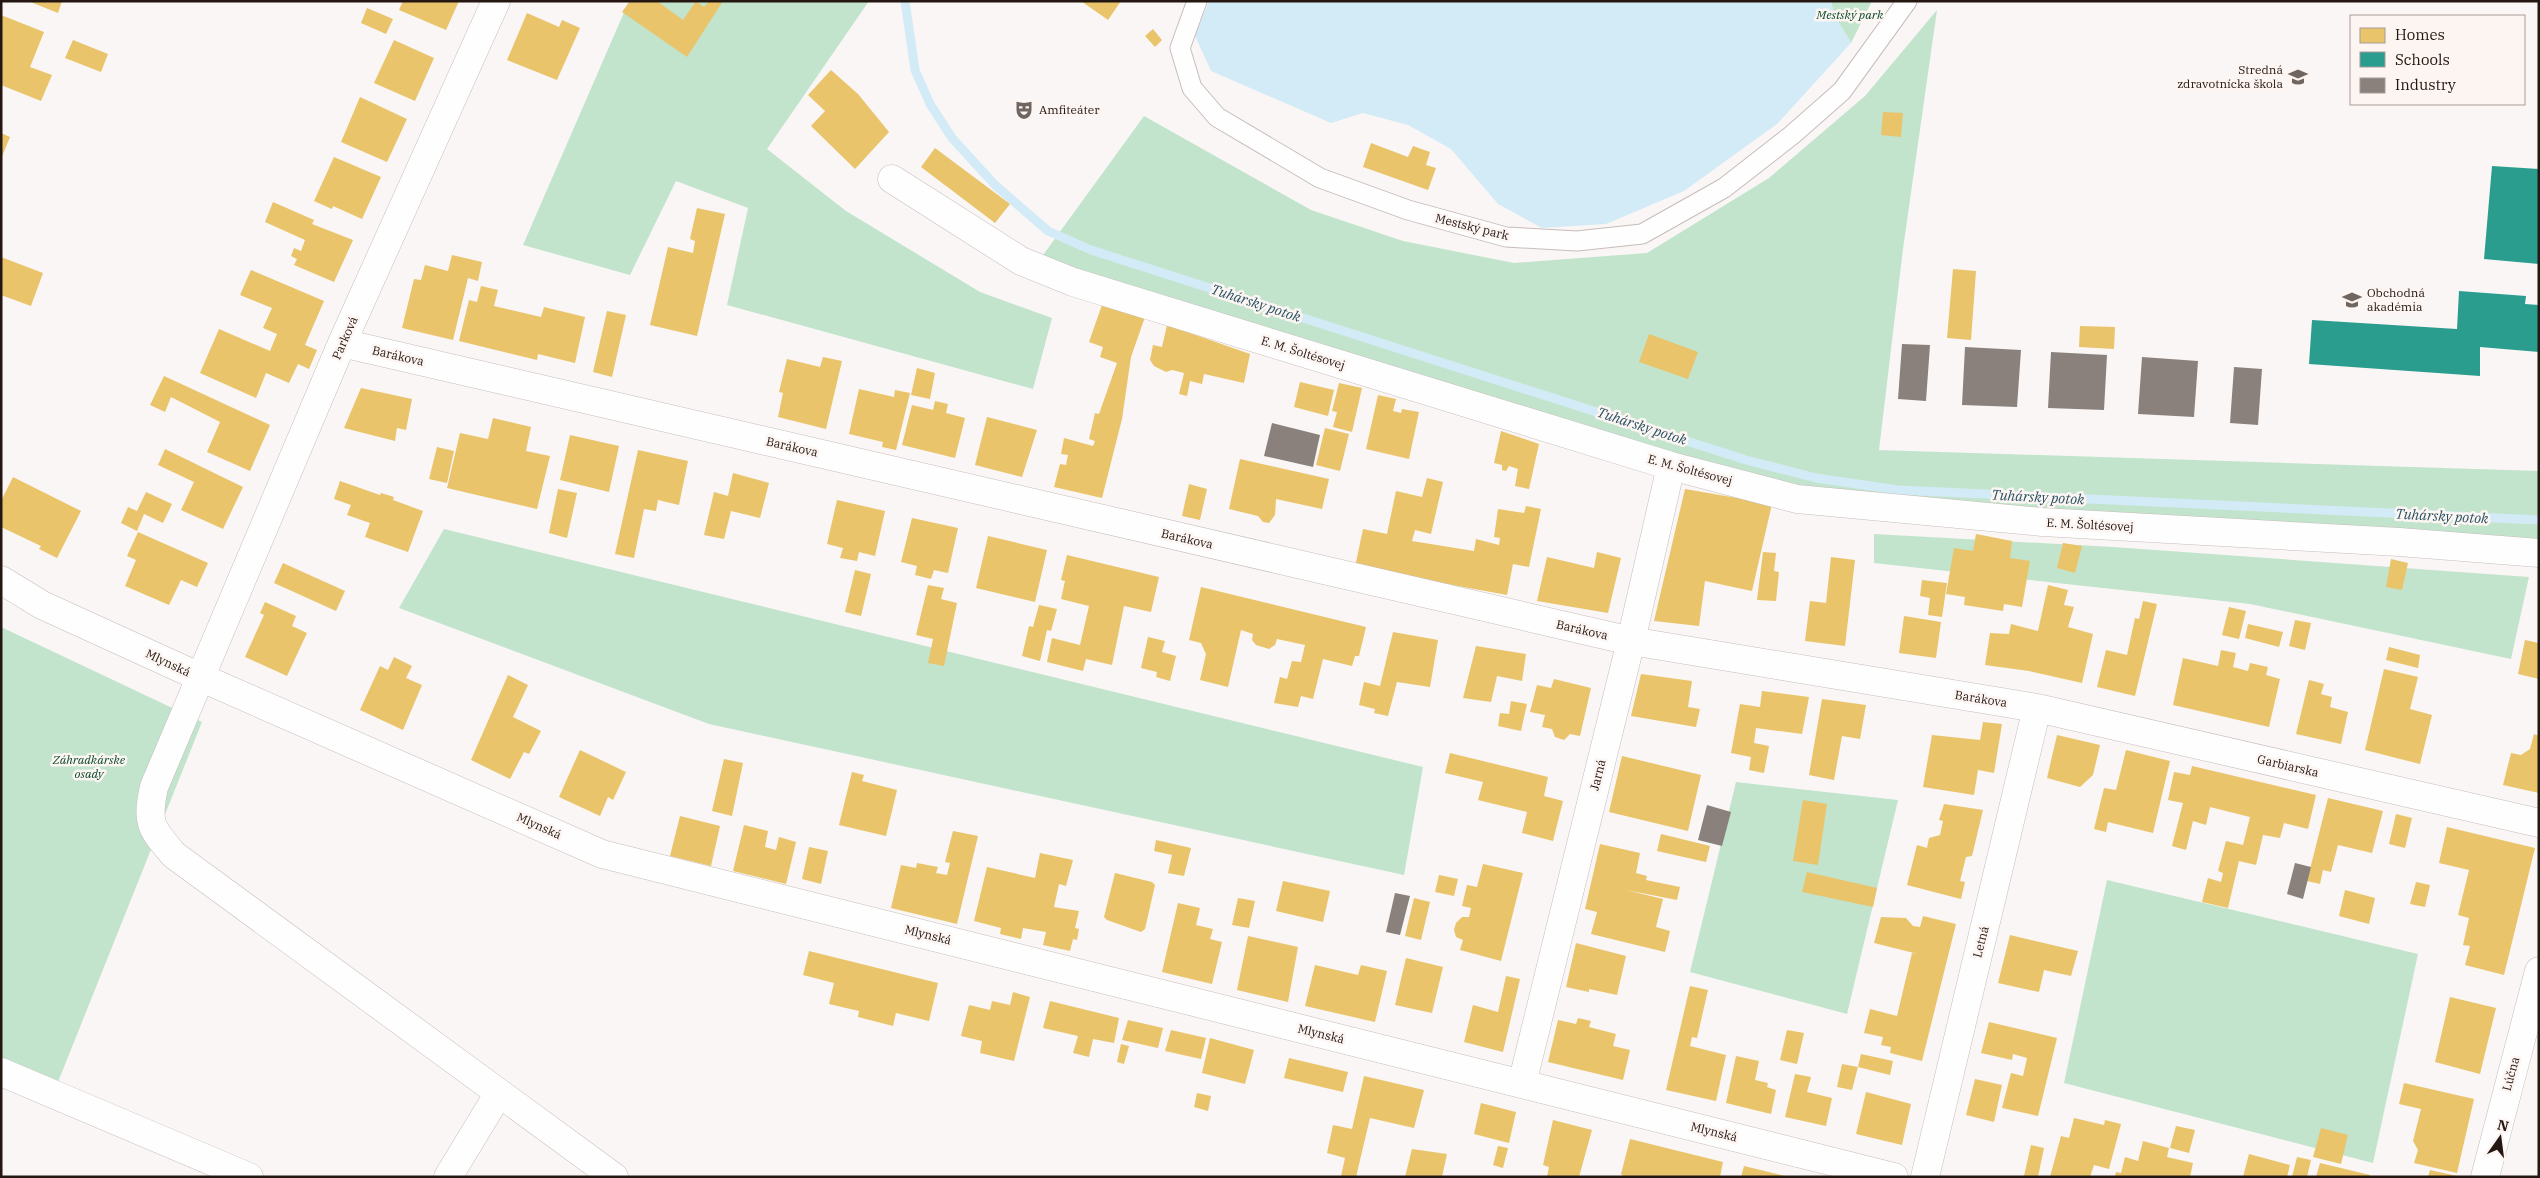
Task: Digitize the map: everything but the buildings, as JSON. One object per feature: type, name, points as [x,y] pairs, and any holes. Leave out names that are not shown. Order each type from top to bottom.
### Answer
[{"type":"street","name":"Parková","points":[[496,1],[342,343],[202,678],[154,787],[149,810],[153,831],[174,855],[614,1177]]},
{"type":"street","name":"E. M. Šoltésovej","points":[[892,179],[1021,261],[1073,282],[1671,466],[1797,499],[2042,522],[2399,542],[2539,553]]},
{"type":"street","name":"Barákova","points":[[342,343],[1631,641],[2037,708]]},
{"type":"street","name":"Jarná","points":[[1522,1084],[1631,641],[1671,466]]},
{"type":"street","name":"Mlynská","points":[[1,580],[42,605],[202,678],[602,854],[1894,1177]]},
{"type":"street","name":"Garbiarska","points":[[2037,708],[2539,823]]},
{"type":"street","name":"Letná","points":[[1925,1177],[2037,708]]},
{"type":"street","name":"Lúčna","points":[[2485,1177],[2539,971]]},
{"type":"street","points":[[1,1072],[249,1177]]},
{"type":"street","points":[[448,1177],[499,1093]]},
{"type":"lane","name":"Mestský park","points":[[1197,1],[1180,48],[1192,88],[1217,117],[1320,178],[1408,210],[1506,237],[1577,242],[1642,234],[1724,188],[1792,135],[1842,91],[1907,1]]},
{"type":"green space","points":[[629,1],[869,1],[767,149],[846,211],[980,292],[1052,318],[1033,389],[727,305],[748,208],[676,181],[630,275],[523,245]]},
{"type":"green space","name":"Mestský park","points":[[1831,1],[1872,1],[1851,43],[1834,15]]},
{"type":"green space","points":[[1937,10],[1903,249],[1879,450],[2539,471],[2539,548],[1811,501],[1038,262],[1144,116],[1311,210],[1403,241],[1514,263],[1647,253],[1769,178],[1865,96]]},
{"type":"green space","points":[[444,529],[1423,767],[1404,875],[709,724],[399,608]]},
{"type":"green space","points":[[1874,534],[2113,547],[2529,577],[2511,659],[2250,604],[1874,563]]},
{"type":"green space","name":"Záhradkárske osady","points":[[1,627],[202,722],[48,1107],[1,1082]]},
{"type":"green space","points":[[1736,782],[1898,800],[1847,1014],[1690,972]]},
{"type":"green space","points":[[2107,880],[2418,954],[2373,1163],[2064,1083]]},
{"type":"water","points":[[1209,1],[1831,1],[1834,15],[1851,43],[1777,124],[1684,191],[1606,224],[1542,228],[1498,204],[1451,149],[1408,125],[1363,113],[1331,123],[1211,71],[1195,36]]},
{"type":"waterway","name":"Tuhársky potok","points":[[905,1],[915,70],[930,104],[952,138],[995,185],[1048,231],[1091,250],[1746,460],[1816,478],[1898,490],[2539,520]]},
{"type":"place","name":"Stredná zdravotnícka škola","points":[[2298,77]]},
{"type":"place","name":"Amfiteáter","points":[[1024,110]]},
{"type":"place","name":"Obchodná akadémia","points":[[2352,300]]}]
